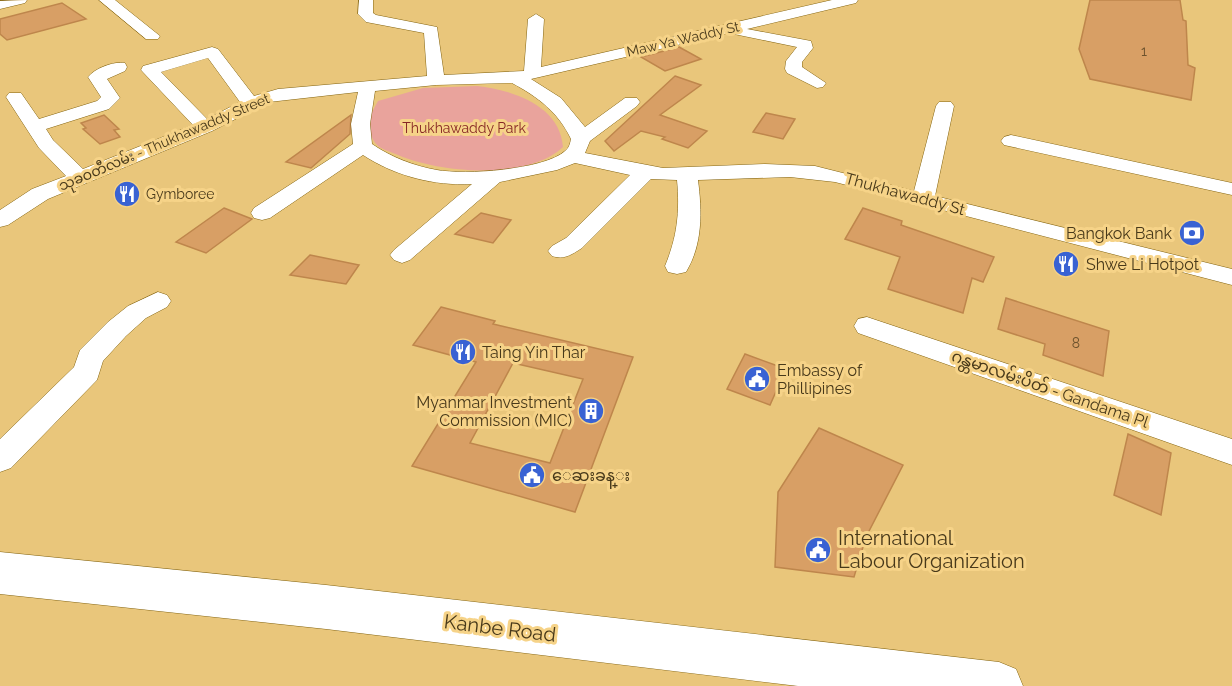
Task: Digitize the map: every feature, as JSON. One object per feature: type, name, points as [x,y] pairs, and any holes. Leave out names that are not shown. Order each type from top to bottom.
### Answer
[{"type":"main road","name":"Kanbe Road","points":[[0,573],[326,607],[999,686]]},
{"type":"street","points":[[0,5],[20,0]]},
{"type":"street","points":[[106,0],[152,36]]},
{"type":"street","points":[[366,0],[365,14],[371,19],[432,30],[436,80]]},
{"type":"street","name":"Maw Ya Waddy St","points":[[524,76],[839,1]]},
{"type":"street","points":[[536,19],[524,76],[563,107],[574,122],[577,147]]},
{"type":"street","points":[[725,29],[805,44],[805,48],[794,61],[794,69],[817,83]]},
{"type":"street","points":[[205,127],[149,70],[212,52],[251,104]]},
{"type":"street","points":[[34,127],[103,105],[111,99],[97,77],[119,67]]},
{"type":"street","name":"သုခဝတီလမ်း - Thukhawaddy Street","points":[[0,220],[40,194],[205,127],[251,104],[278,94],[436,80],[524,76]]},
{"type":"street","points":[[366,86],[367,109],[361,122],[363,146],[373,154],[422,172],[448,178],[494,176],[534,170],[577,147],[631,102]]},
{"type":"street","points":[[15,97],[46,144],[79,177]]},
{"type":"street","points":[[923,199],[945,106]]},
{"type":"street","points":[[1011,141],[1232,189]]},
{"type":"street","points":[[262,213],[363,146]]},
{"type":"street","name":"Thukhawaddy St","points":[[577,147],[646,172],[687,174],[806,171],[829,174],[864,185],[1232,277]]},
{"type":"street","points":[[560,251],[574,243],[646,172]]},
{"type":"street","points":[[677,266],[688,238],[691,215],[687,174]]},
{"type":"street","points":[[402,255],[494,176]]},
{"type":"street","points":[[0,459],[87,372],[90,357],[110,336],[137,312],[158,301]]},
{"type":"street","name":"ဂန္တမာလမ်းပိတ် - Gandama Pl","points":[[867,326],[1232,453]]},
{"type":"green space","name":"Thukhawaddy Park","points":[[477,86],[519,96],[544,110],[560,132],[563,147],[547,158],[528,165],[506,169],[459,169],[416,161],[387,151],[377,145],[369,134],[371,114],[378,101],[423,88]]},
{"type":"building","points":[[1090,0],[1180,0],[1183,20],[1186,21],[1188,65],[1195,68],[1191,100],[1090,79],[1079,49]]},
{"type":"building","points":[[62,3],[86,19],[7,40],[0,34],[0,19]]},
{"type":"building","points":[[679,47],[701,59],[665,71],[641,57]]},
{"type":"building","points":[[675,76],[701,85],[660,115],[707,131],[688,148],[662,139],[665,137],[641,131],[614,151],[605,141]]},
{"type":"building","points":[[766,113],[795,119],[783,139],[753,132]]},
{"type":"building","points":[[104,115],[119,129],[114,130],[120,137],[100,144],[83,129],[86,128],[81,123]]},
{"type":"building","points":[[351,115],[350,134],[311,168],[286,162]]},
{"type":"building","points":[[224,208],[252,219],[206,253],[176,242]]},
{"type":"building","points":[[863,208],[902,221],[901,225],[994,257],[983,282],[972,278],[963,313],[888,289],[900,257],[845,239]]},
{"type":"building","points":[[481,213],[511,220],[493,243],[455,234]]},
{"type":"building","points":[[310,255],[359,265],[346,284],[290,275]]},
{"type":"building","points":[[1006,298],[1109,331],[1103,376],[1043,355],[1045,344],[998,329]]},
{"type":"building","name":"Myanmar Investment Commission (MIC)","points":[[441,307],[495,321],[493,324],[633,357],[575,512],[412,466],[476,362],[413,345]],"holes":[[[513,363],[583,379],[550,463],[470,443]]]},
{"type":"building","name":"Embassy of Phillipines","points":[[745,354],[786,369],[770,405],[727,389]]},
{"type":"building","points":[[819,428],[903,465],[866,537],[854,577],[775,567],[778,492]]},
{"type":"building","points":[[1128,434],[1171,453],[1161,515],[1114,495]]},
{"type":"place","name":"Gymboree","points":[[127,194]]},
{"type":"place","name":"Bangkok Bank","points":[[1192,233]]},
{"type":"place","name":"Shwe Li Hotpot","points":[[1066,264]]},
{"type":"place","name":"Taing Yin Thar","points":[[463,352]]},
{"type":"place","name":"Embassy of Phillipines","points":[[757,379]]},
{"type":"place","name":"Myanmar Investment Commission (MIC)","points":[[591,411]]},
{"type":"place","name":"ေဆးခန္း","points":[[532,475]]},
{"type":"place","name":"International Labour Organization","points":[[818,550]]}]
